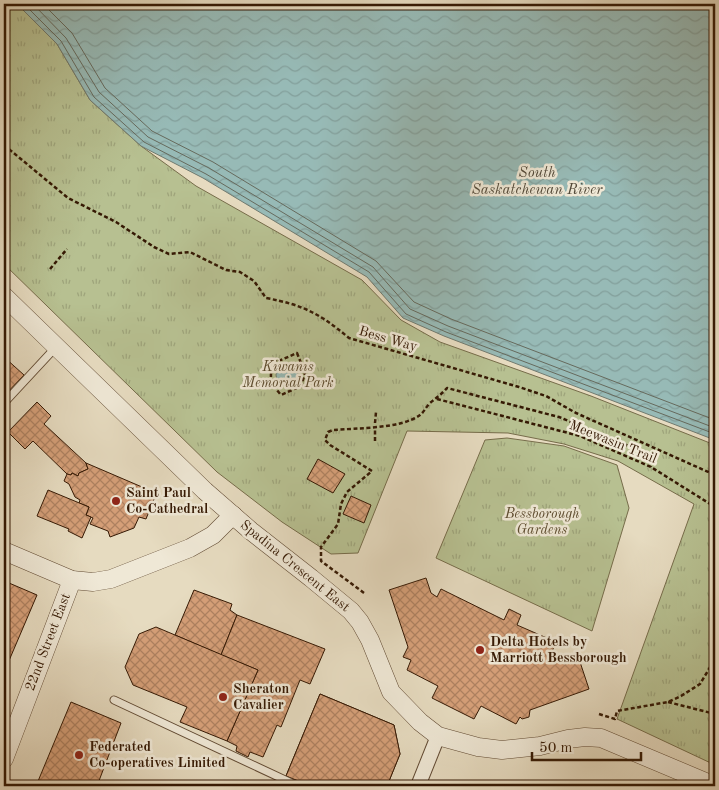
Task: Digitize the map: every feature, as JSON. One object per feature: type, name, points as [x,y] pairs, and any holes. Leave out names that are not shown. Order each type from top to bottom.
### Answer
[{"type":"street","name":"Spadina Crescent East","points":[[4,296],[205,491],[351,611],[370,640],[391,692],[416,720],[438,736],[478,747],[502,750],[540,746],[577,738],[601,738],[715,786]]},
{"type":"street","name":"22nd Street East","points":[[4,758],[72,580],[93,582],[111,578],[190,548],[213,535],[233,515]]},
{"type":"street","points":[[4,551],[72,580]]},
{"type":"street","points":[[418,786],[438,736]]},
{"type":"lane","points":[[4,403],[56,347]]},
{"type":"lane","points":[[114,700],[298,786]]},
{"type":"path","name":"Bess Way","points":[[4,145],[68,198],[116,222],[154,247],[169,254],[190,252],[226,270],[240,272],[254,281],[266,298],[290,302],[312,311],[330,322],[349,338],[546,396],[576,413],[715,475]]},
{"type":"path","points":[[50,269],[67,249]]},
{"type":"path","points":[[297,353],[305,372],[301,386],[281,395],[274,386],[270,374],[274,363],[297,353]]},
{"type":"path","points":[[364,594],[321,561],[321,547],[338,524],[341,504],[347,492],[372,471],[330,446],[326,440],[328,432],[408,421],[421,414],[431,402],[448,388],[558,417],[648,454],[651,467]]},
{"type":"path","name":"Meewasin Trail","points":[[436,399],[580,436],[651,467],[715,507]]},
{"type":"path","points":[[375,423],[376,412]]},
{"type":"path","points":[[375,430],[375,441]]},
{"type":"path","points":[[599,714],[615,719],[618,711],[668,702],[700,684],[715,659]]},
{"type":"path","points":[[668,702],[715,714]]},
{"type":"green space","name":"Kiwanis Memorial Park","points":[[4,4],[17,4],[57,44],[90,100],[141,146],[196,186],[362,280],[401,320],[440,342],[591,396],[715,445],[715,765],[617,719],[694,504],[618,461],[564,444],[508,433],[407,431],[358,553],[331,554],[282,522],[217,472],[4,264]]},
{"type":"green space","name":"Bessborough Gardens","points":[[507,438],[564,446],[617,465],[629,508],[592,631],[436,558],[485,440]]},
{"type":"water","name":"South Saskatchewan River","points":[[17,4],[715,4],[715,440],[444,336],[403,318],[367,277],[203,178],[141,146],[90,100],[57,44]]},
{"type":"water","points":[[287,364],[295,367],[298,375],[295,383],[287,386],[279,383],[276,375],[279,367]]},
{"type":"building","points":[[4,357],[24,375],[4,396]]},
{"type":"building","points":[[37,402],[51,416],[44,424],[86,463],[88,469],[79,473],[78,476],[72,473],[71,475],[67,474],[33,441],[25,449],[8,432]]},
{"type":"building","points":[[318,459],[345,474],[333,493],[307,479]]},
{"type":"building","name":"Saint Paul Co-Cathedral","points":[[86,463],[149,490],[147,496],[154,499],[146,519],[139,517],[134,528],[110,537],[108,531],[90,524],[93,518],[86,515],[89,507],[79,503],[80,500],[75,497],[69,484],[64,481],[67,474],[71,475],[72,473],[78,476],[79,473],[88,469]]},
{"type":"building","points":[[48,490],[89,507],[86,515],[91,517],[82,538],[68,531],[69,529],[37,516]]},
{"type":"building","points":[[351,496],[371,505],[364,523],[343,514]]},
{"type":"building","name":"Delta Hotels by Marriott Bessborough","points":[[426,578],[431,593],[437,597],[441,589],[504,620],[509,609],[521,615],[517,625],[556,642],[551,654],[558,658],[577,653],[589,689],[530,710],[529,717],[522,719],[520,717],[516,724],[481,706],[474,719],[432,698],[438,686],[407,670],[411,660],[403,657],[408,647],[389,590]]},
{"type":"building","points":[[9,583],[37,595],[5,670],[4,595]]},
{"type":"building","points":[[194,590],[232,604],[230,610],[237,615],[221,655],[175,635]]},
{"type":"building","points":[[237,615],[325,649],[310,684],[300,680],[281,727],[277,725],[263,757],[250,752],[248,757],[236,751],[237,746],[227,741],[258,670],[221,655]]},
{"type":"building","points":[[156,627],[258,670],[227,741],[180,722],[187,707],[133,685],[125,667],[139,634]]},
{"type":"building","points":[[320,694],[394,725],[400,754],[387,786],[360,786],[384,730],[326,705],[301,763],[356,786],[311,786],[286,776]]},
{"type":"building","points":[[320,694],[394,725],[400,754],[387,786],[311,786],[286,776]]},
{"type":"building","name":"Federated Co-operatives Limited","points":[[71,702],[121,723],[97,786],[36,786]]},
{"type":"place","name":"Saint Paul Co-Cathedral","points":[[116,501]]},
{"type":"place","name":"Delta Hotels by Marriott Bessborough","points":[[480,650]]},
{"type":"place","name":"Sheraton Cavalier","points":[[223,697]]},
{"type":"place","name":"Federated Co-operatives Limited","points":[[79,755]]}]
